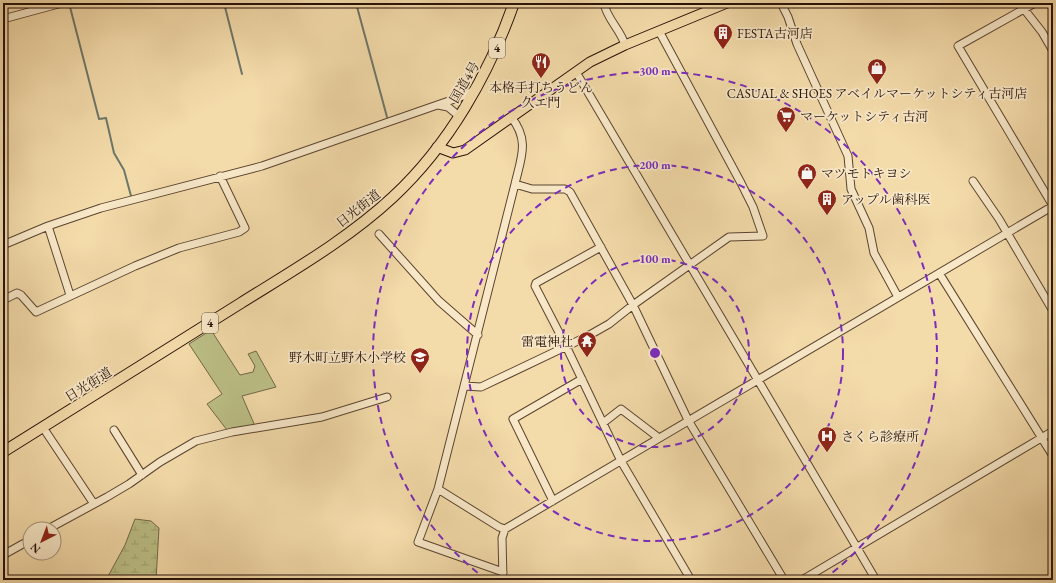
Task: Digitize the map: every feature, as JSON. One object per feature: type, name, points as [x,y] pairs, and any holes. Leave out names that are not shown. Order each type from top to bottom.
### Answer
[{"type":"highway","name":"国道4号","points":[[437,147],[475,90],[499,43],[514,3]]},
{"type":"highway","name":"日光街道","points":[[3,452],[328,248],[392,198],[437,147]]},
{"type":"main road","points":[[437,147],[453,153],[465,150],[590,62],[625,45],[727,3]]},
{"type":"street","points":[[3,19],[62,3]]},
{"type":"street","points":[[604,3],[605,9],[623,37],[625,45]]},
{"type":"street","points":[[781,3],[788,17],[797,44],[848,156],[851,189],[869,228],[874,253],[898,297]]},
{"type":"street","points":[[1016,3],[1024,10],[1042,32],[1053,51]]},
{"type":"street","points":[[503,580],[502,538],[505,529],[1053,206],[958,46],[1035,3]]},
{"type":"street","points":[[464,386],[480,387],[609,324],[633,305],[729,237],[763,236],[741,183],[659,31]]},
{"type":"street","points":[[576,72],[876,580]]},
{"type":"street","points":[[3,245],[48,226],[101,208],[262,166],[466,95],[475,90]]},
{"type":"street","points":[[438,104],[448,107],[459,116]]},
{"type":"street","points":[[503,572],[418,542],[438,489],[478,335],[524,144],[522,136],[511,117]]},
{"type":"street","points":[[3,300],[17,293],[21,295],[36,312],[70,295],[179,248],[239,232],[245,228],[220,176]]},
{"type":"street","points":[[973,181],[1053,311]]},
{"type":"street","points":[[515,184],[532,189],[565,189],[570,192],[633,305],[688,420],[784,580]]},
{"type":"street","points":[[48,226],[70,295]]},
{"type":"street","points":[[379,234],[439,301],[478,335]]},
{"type":"street","points":[[601,247],[536,283],[534,286],[566,346],[621,461],[691,580]]},
{"type":"street","points":[[939,273],[1053,456]]},
{"type":"street","points":[[553,501],[513,420],[582,379]]},
{"type":"street","points":[[62,521],[94,504],[196,441],[232,432],[322,417],[386,397]]},
{"type":"street","points":[[603,423],[621,409],[659,438]]},
{"type":"street","points":[[114,430],[142,475]]},
{"type":"street","points":[[802,580],[1053,431]]},
{"type":"street","points":[[46,432],[94,504]]},
{"type":"street","points":[[438,489],[499,527],[505,529]]},
{"type":"street","points":[[3,555],[22,544]]},
{"type":"green space","points":[[211,330],[240,375],[253,372],[255,366],[248,354],[256,351],[276,387],[242,396],[255,426],[227,430],[207,404],[222,394],[189,344]]},
{"type":"green space","points":[[135,519],[151,521],[159,528],[156,580],[106,580],[125,545]]},
{"type":"waterway","points":[[69,3],[99,119],[106,118],[114,153],[124,170],[131,196]]},
{"type":"waterway","points":[[224,3],[242,74]]},
{"type":"waterway","points":[[356,3],[387,117]]},
{"type":"place","name":"FESTA古河店","points":[[723,50]]},
{"type":"place","name":"本格手打ちうどん 久エ門","points":[[541,79]]},
{"type":"place","name":"CASUAL & SHOES アベイルマーケットシティ古河店","points":[[877,85]]},
{"type":"place","name":"マーケットシティ古河","points":[[786,133]]},
{"type":"place","name":"マツモトキヨシ","points":[[807,190]]},
{"type":"place","name":"アップル歯科医","points":[[827,216]]},
{"type":"place","name":"雷電神社","points":[[587,358]]},
{"type":"place","name":"野木町立野木小学校","points":[[420,374]]},
{"type":"place","name":"さくら診療所","points":[[827,453]]}]
